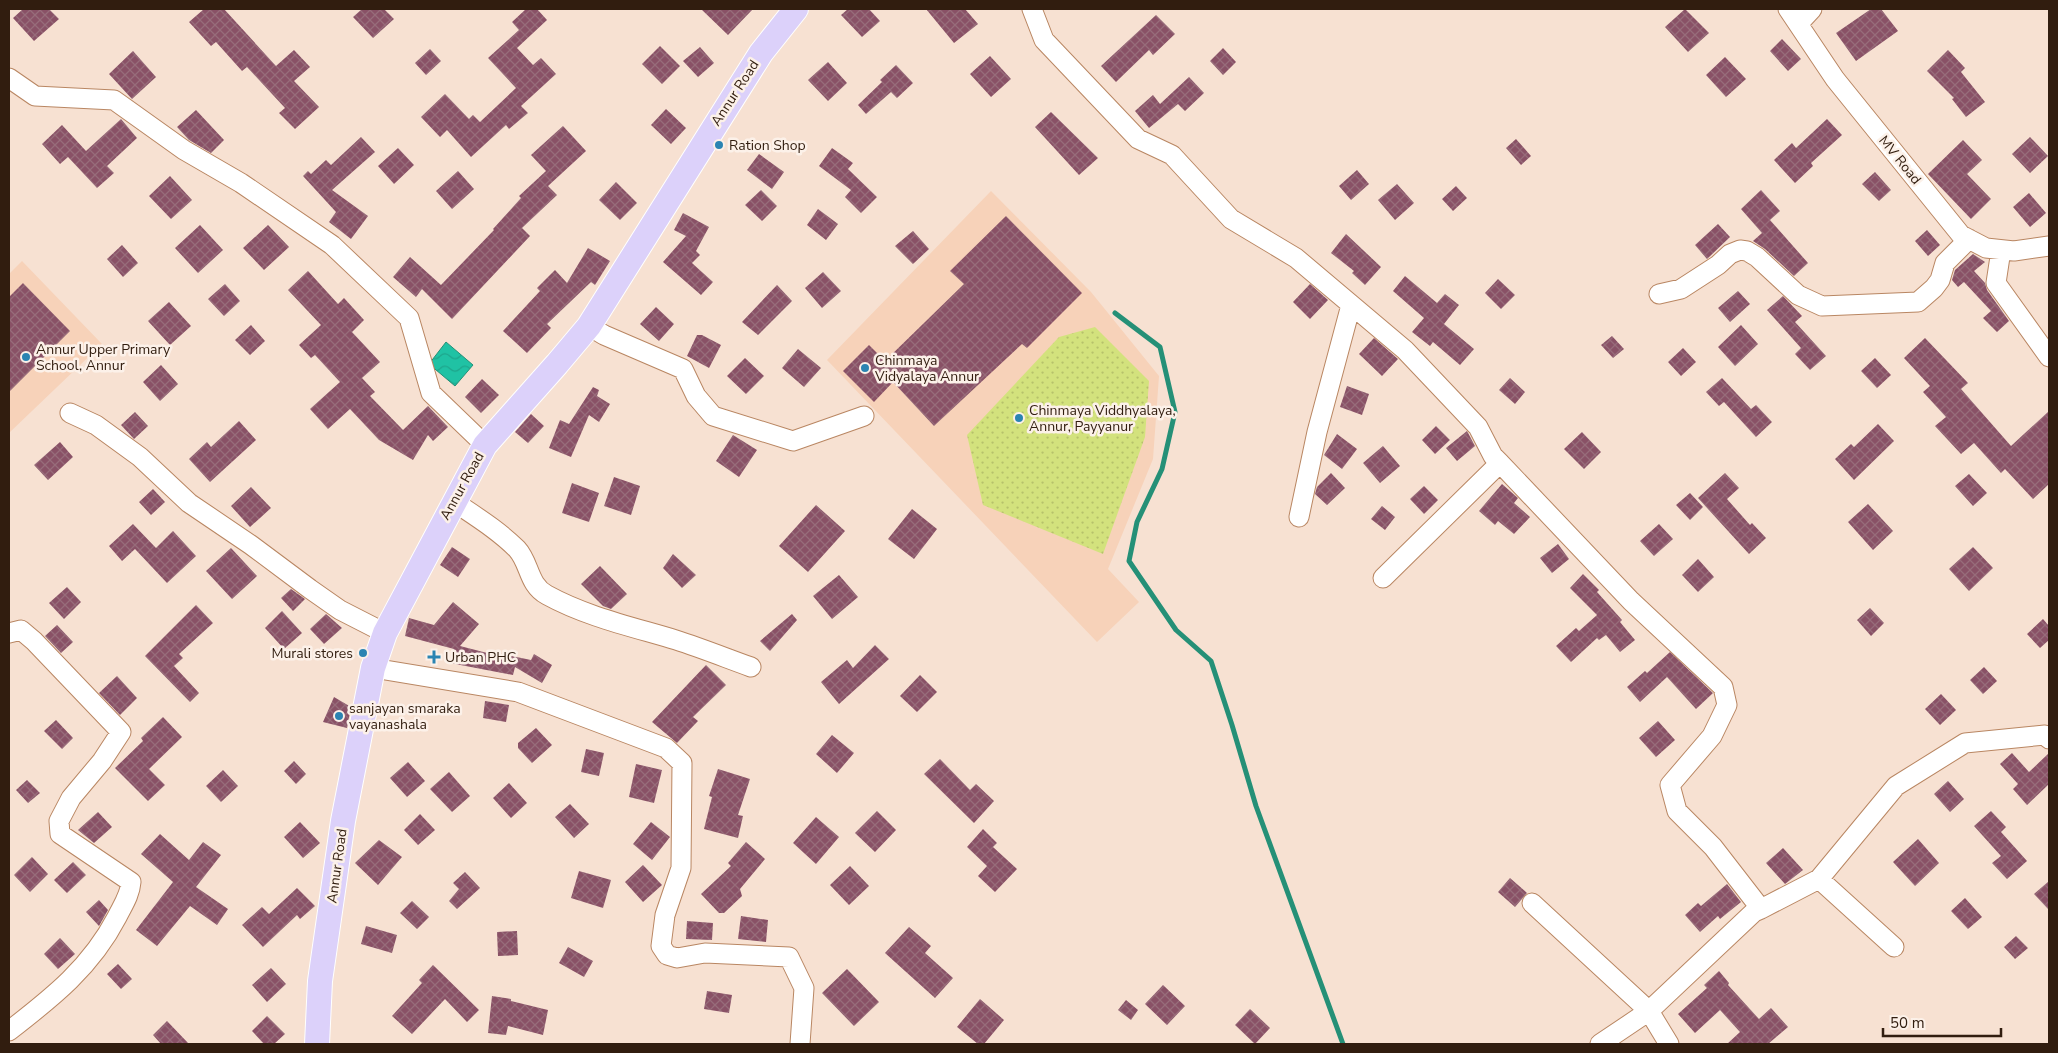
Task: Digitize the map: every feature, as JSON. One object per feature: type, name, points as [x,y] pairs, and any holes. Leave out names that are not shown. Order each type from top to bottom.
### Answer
[{"type":"main road","name":"Annur Road","points":[[317,1044],[320,981],[344,821],[373,668],[384,633],[453,501],[485,445],[589,326],[761,53],[796,9]]},
{"type":"street","points":[[1032,9],[1044,40],[1138,139],[1172,156],[1231,219],[1296,258],[1405,350],[1471,420],[1500,463],[1631,600],[1723,687],[1727,705],[1712,736],[1670,785],[1677,811],[1713,846],[1761,909]]},
{"type":"street","points":[[1794,16],[1812,9]]},
{"type":"street","name":"MV Road","points":[[1794,16],[1835,79],[1961,235],[1986,248],[2001,250],[2014,251],[2049,246]]},
{"type":"street","points":[[9,78],[35,96],[114,100],[184,150],[241,183],[332,245],[409,318],[431,393],[485,445]]},
{"type":"street","points":[[1659,294],[1681,289],[1718,265],[1730,254],[1740,250],[1748,251],[1757,257],[1798,295],[1822,306],[1918,302],[1934,288],[1940,280],[1945,263],[1969,239]]},
{"type":"street","points":[[2001,250],[1996,283],[2049,357]]},
{"type":"street","points":[[1299,517],[1317,432],[1351,305]]},
{"type":"street","points":[[589,326],[604,335],[683,368],[696,396],[713,416],[793,441],[864,416]]},
{"type":"street","points":[[70,413],[96,425],[140,458],[189,503],[251,544],[310,589],[340,610],[384,633]]},
{"type":"street","points":[[1383,578],[1500,463]]},
{"type":"street","points":[[453,501],[491,526],[518,550],[527,565],[531,581],[546,595],[605,619],[678,641],[751,667]]},
{"type":"street","points":[[9,633],[21,630],[34,641],[120,732],[102,761],[71,798],[59,821],[60,834],[131,882],[130,892],[105,941],[74,979],[9,1031]]},
{"type":"street","points":[[373,668],[518,692],[666,748],[682,763],[681,868],[665,915],[661,946],[667,955],[677,958],[705,953],[788,957],[804,988],[800,1044]]},
{"type":"street","points":[[1600,1044],[1649,1011],[1754,912],[1819,879],[1896,786],[1965,743],[2045,735],[2049,739]]},
{"type":"street","points":[[1819,879],[1894,946]]},
{"type":"street","points":[[1532,903],[1649,1011],[1669,1044]]},
{"type":"shaded area","name":"Chinmaya Viddhyalaya, Annur, Payyanur","points":[[991,191],[1091,292],[1159,376],[1153,459],[1108,569],[1139,602],[1097,642],[827,360]]},
{"type":"shaded area","points":[[22,261],[102,344],[9,433],[9,274]]},
{"type":"green space","points":[[1095,327],[1149,381],[1145,437],[1103,554],[983,505],[967,435],[1059,337]]},
{"type":"water","points":[[446,342],[473,365],[455,386],[429,364]]},
{"type":"building","points":[[23,9],[49,9],[59,19],[34,41],[13,18]]},
{"type":"building","points":[[204,9],[224,9],[276,66],[294,50],[310,67],[294,81],[319,107],[295,129],[279,113],[285,108],[247,67],[242,71],[216,42],[211,46],[189,22]]},
{"type":"building","points":[[362,9],[384,9],[394,19],[373,38],[353,17]]},
{"type":"building","points":[[526,9],[537,9],[547,20],[517,48],[533,65],[541,58],[556,74],[521,106],[528,113],[509,129],[506,125],[471,157],[447,130],[440,137],[421,117],[445,94],[469,119],[473,115],[480,122],[516,88],[488,58],[519,30],[512,22]]},
{"type":"building","points":[[701,9],[753,9],[728,35]]},
{"type":"building","points":[[848,9],[869,9],[880,21],[862,37],[841,15]]},
{"type":"building","points":[[926,9],[965,9],[978,24],[954,43]]},
{"type":"building","points":[[1685,9],[1709,33],[1688,52],[1665,27]]},
{"type":"building","points":[[1871,9],[1881,9],[1898,31],[1856,61],[1836,33]]},
{"type":"building","points":[[1156,15],[1175,34],[1153,55],[1149,50],[1116,82],[1101,66]]},
{"type":"building","points":[[1782,39],[1801,59],[1788,71],[1770,51]]},
{"type":"building","points":[[660,46],[680,66],[662,84],[642,64]]},
{"type":"building","points":[[700,47],[714,63],[698,77],[683,61]]},
{"type":"building","points":[[1223,48],[1236,62],[1223,75],[1210,61]]},
{"type":"building","points":[[430,49],[441,61],[426,75],[415,63]]},
{"type":"building","points":[[1948,50],[1965,68],[1961,72],[1985,102],[1966,117],[1952,99],[1954,98],[1927,71]]},
{"type":"building","points":[[133,51],[156,77],[132,99],[109,74]]},
{"type":"building","points":[[990,56],[1011,79],[991,97],[970,74]]},
{"type":"building","points":[[1725,57],[1746,79],[1726,97],[1706,75]]},
{"type":"building","points":[[828,62],[847,83],[828,101],[808,80]]},
{"type":"building","points":[[896,65],[913,83],[897,98],[891,92],[866,114],[858,105],[882,82],[880,80]]},
{"type":"building","points":[[1189,77],[1204,93],[1185,111],[1178,104],[1149,128],[1135,111],[1153,95],[1160,104]]},
{"type":"building","points":[[666,109],[686,128],[671,144],[651,125]]},
{"type":"building","points":[[196,110],[224,140],[211,153],[189,140],[177,127]]},
{"type":"building","points":[[1051,112],[1098,158],[1079,175],[1035,127]]},
{"type":"building","points":[[121,119],[137,138],[107,166],[114,173],[97,188],[68,157],[60,164],[42,144],[62,125],[86,151]]},
{"type":"building","points":[[1827,119],[1842,135],[1811,163],[1813,166],[1795,183],[1774,160],[1792,143],[1796,148]]},
{"type":"building","points":[[563,126],[586,151],[548,186],[557,195],[522,228],[530,236],[452,319],[422,289],[416,297],[393,277],[410,257],[441,285],[494,230],[521,198],[519,196],[546,171],[531,155]]},
{"type":"building","points":[[361,137],[375,152],[332,190],[368,216],[351,239],[329,222],[336,212],[303,176],[308,171],[311,174],[326,160],[331,165]]},
{"type":"building","points":[[2030,137],[2048,156],[2030,173],[2012,154]]},
{"type":"building","points":[[1516,139],[1531,156],[1521,165],[1506,148]]},
{"type":"building","points":[[1963,140],[1982,160],[1967,174],[1991,199],[1971,219],[1928,174]]},
{"type":"building","points":[[398,148],[414,165],[394,184],[378,166]]},
{"type":"building","points":[[832,148],[853,163],[848,169],[877,197],[861,213],[845,197],[851,190],[819,166]]},
{"type":"building","points":[[759,154],[784,172],[772,189],[747,170]]},
{"type":"building","points":[[1357,170],[1369,184],[1351,200],[1339,186]]},
{"type":"building","points":[[458,171],[474,189],[452,209],[436,191]]},
{"type":"building","points":[[1875,172],[1891,190],[1879,201],[1862,184]]},
{"type":"building","points":[[170,176],[192,200],[171,219],[149,196]]},
{"type":"building","points":[[616,182],[637,203],[620,220],[599,200]]},
{"type":"building","points":[[1397,184],[1414,203],[1395,220],[1378,200]]},
{"type":"building","points":[[1456,186],[1467,198],[1453,211],[1442,199]]},
{"type":"building","points":[[761,190],[777,206],[762,221],[745,205]]},
{"type":"building","points":[[1761,190],[1780,211],[1770,220],[1808,263],[1794,276],[1765,249],[1753,241],[1762,233],[1741,209]]},
{"type":"building","points":[[2029,193],[2046,213],[2030,227],[2013,207]]},
{"type":"building","points":[[818,209],[838,224],[826,240],[807,225]]},
{"type":"building","points":[[683,213],[709,227],[696,251],[700,255],[692,263],[713,282],[701,295],[663,262],[686,236],[674,230]]},
{"type":"building","points":[[1006,216],[1082,293],[1027,348],[1022,344],[934,426],[893,382],[874,402],[843,371],[869,345],[885,361],[964,284],[950,271]]},
{"type":"building","points":[[1718,224],[1730,237],[1707,259],[1695,245]]},
{"type":"building","points":[[200,225],[223,250],[198,273],[175,248]]},
{"type":"building","points":[[268,225],[289,247],[264,270],[243,248]]},
{"type":"building","points":[[1927,230],[1940,245],[1928,256],[1915,241]]},
{"type":"building","points":[[913,231],[929,249],[913,264],[895,246]]},
{"type":"building","points":[[1346,234],[1381,267],[1365,285],[1352,273],[1354,271],[1331,253]]},
{"type":"building","points":[[122,245],[138,263],[123,277],[107,259]]},
{"type":"building","points":[[588,248],[610,261],[595,285],[591,282],[547,324],[551,328],[527,353],[503,331],[540,291],[537,288],[555,270],[567,283]]},
{"type":"building","points":[[1973,254],[1985,262],[1974,271],[1985,283],[1987,290],[2009,321],[1997,332],[1983,318],[1991,311],[1964,282],[1958,287],[1952,280],[1955,270]]},
{"type":"building","points":[[308,271],[338,304],[344,298],[364,320],[352,332],[380,362],[362,378],[375,392],[370,396],[403,430],[428,406],[448,427],[433,441],[428,435],[413,460],[379,440],[350,409],[328,429],[310,409],[340,382],[315,355],[311,358],[299,345],[321,325],[288,290]]},
{"type":"building","points":[[823,272],[841,291],[822,308],[805,288]]},
{"type":"building","points":[[1405,276],[1437,303],[1445,294],[1459,305],[1444,324],[1474,349],[1460,365],[1433,342],[1430,346],[1412,332],[1424,318],[1393,291]]},
{"type":"building","points":[[1498,279],[1515,295],[1501,309],[1485,293]]},
{"type":"building","name":"Annur Upper Primary School, Annur","points":[[23,283],[70,331],[9,392],[9,297]]},
{"type":"building","points":[[225,284],[240,301],[224,316],[208,299]]},
{"type":"building","points":[[1310,284],[1328,300],[1310,319],[1293,302]]},
{"type":"building","points":[[777,285],[792,301],[758,335],[742,322]]},
{"type":"building","points":[[1738,291],[1750,304],[1730,322],[1718,308]]},
{"type":"building","points":[[1783,296],[1802,316],[1795,322],[1826,356],[1810,370],[1795,354],[1801,348],[1767,310]]},
{"type":"building","points":[[169,302],[191,326],[170,345],[148,321]]},
{"type":"building","points":[[656,307],[674,324],[659,341],[640,324]]},
{"type":"building","points":[[251,325],[265,341],[250,355],[235,340]]},
{"type":"building","points":[[1741,325],[1758,344],[1735,366],[1718,347]]},
{"type":"building","points":[[697,335],[702,335],[721,345],[709,368],[687,356]]},
{"type":"building","points":[[1612,336],[1624,349],[1613,358],[1601,345]]},
{"type":"building","points":[[1374,338],[1398,359],[1382,376],[1359,354]]},
{"type":"building","points":[[1925,338],[1968,383],[1961,389],[2011,446],[2049,411],[2049,484],[2033,499],[2005,469],[2001,473],[1974,443],[1961,454],[1935,426],[1946,417],[1923,392],[1930,386],[1904,358]]},
{"type":"building","points":[[1683,348],[1696,362],[1681,376],[1668,362]]},
{"type":"building","points":[[798,349],[821,368],[804,387],[782,368]]},
{"type":"building","points":[[745,358],[764,376],[746,394],[727,376]]},
{"type":"building","points":[[1875,358],[1891,375],[1877,388],[1861,371]]},
{"type":"building","points":[[161,365],[178,384],[160,401],[143,382]]},
{"type":"building","points":[[1510,378],[1525,392],[1515,404],[1499,390]]},
{"type":"building","points":[[1722,378],[1751,409],[1756,405],[1772,422],[1756,437],[1724,402],[1719,406],[1706,392]]},
{"type":"building","points":[[482,379],[499,395],[481,413],[465,397]]},
{"type":"building","points":[[1347,386],[1369,394],[1362,415],[1340,407]]},
{"type":"building","points":[[593,387],[599,390],[597,396],[610,404],[599,422],[589,415],[571,457],[549,448],[560,420],[569,424]]},
{"type":"building","points":[[135,412],[148,426],[134,439],[121,425]]},
{"type":"building","points":[[531,414],[544,426],[528,443],[515,432]]},
{"type":"building","points":[[239,421],[256,440],[210,482],[189,459],[207,442],[211,447]]},
{"type":"building","points":[[1878,424],[1894,441],[1854,480],[1835,459],[1851,444],[1854,447]]},
{"type":"building","points":[[1436,426],[1450,440],[1435,454],[1422,440]]},
{"type":"building","points":[[1467,431],[1475,446],[1457,461],[1446,448]]},
{"type":"building","points":[[1582,432],[1601,452],[1584,469],[1564,449]]},
{"type":"building","points":[[1337,434],[1357,449],[1342,469],[1324,455]]},
{"type":"building","points":[[733,435],[757,450],[739,477],[716,461]]},
{"type":"building","points":[[60,442],[73,457],[48,480],[34,465]]},
{"type":"building","points":[[1383,446],[1400,466],[1380,483],[1363,463]]},
{"type":"building","points":[[1331,473],[1345,488],[1327,505],[1315,494],[1317,487]]},
{"type":"building","points":[[1725,473],[1739,488],[1727,499],[1750,525],[1752,523],[1766,538],[1749,554],[1698,498]]},
{"type":"building","points":[[1969,474],[1987,493],[1973,506],[1955,486]]},
{"type":"building","points":[[614,477],[640,486],[631,515],[604,506]]},
{"type":"building","points":[[572,483],[599,493],[589,522],[562,513]]},
{"type":"building","points":[[1502,484],[1518,498],[1514,503],[1530,517],[1514,534],[1498,521],[1495,525],[1479,511]]},
{"type":"building","points":[[1424,486],[1438,500],[1424,514],[1410,499]]},
{"type":"building","points":[[251,487],[271,508],[250,527],[231,506]]},
{"type":"building","points":[[153,489],[165,502],[151,515],[139,502]]},
{"type":"building","points":[[1690,493],[1703,507],[1690,520],[1676,505]]},
{"type":"building","points":[[1868,504],[1893,531],[1873,550],[1848,522]]},
{"type":"building","points":[[816,505],[845,531],[808,572],[779,546]]},
{"type":"building","points":[[1382,506],[1395,517],[1385,530],[1371,519]]},
{"type":"building","points":[[912,509],[937,529],[914,559],[888,539]]},
{"type":"building","points":[[133,524],[156,548],[173,531],[196,556],[167,583],[135,549],[122,561],[109,546]]},
{"type":"building","points":[[1659,524],[1673,539],[1654,556],[1640,541]]},
{"type":"building","points":[[1558,544],[1569,559],[1552,573],[1540,558]]},
{"type":"building","points":[[452,547],[470,559],[458,577],[440,565]]},
{"type":"building","points":[[1973,547],[1993,568],[1969,591],[1949,569]]},
{"type":"building","points":[[231,548],[257,576],[232,599],[206,571]]},
{"type":"building","points":[[673,554],[696,575],[682,588],[663,568]]},
{"type":"building","points":[[1698,559],[1714,577],[1698,592],[1682,575]]},
{"type":"building","points":[[600,566],[627,594],[611,609],[603,606],[581,584]]},
{"type":"building","points":[[1583,574],[1599,590],[1597,592],[1622,620],[1620,622],[1635,640],[1620,652],[1606,635],[1599,640],[1597,638],[1571,662],[1556,646],[1576,628],[1579,631],[1597,615],[1570,588]]},
{"type":"building","points":[[839,575],[858,597],[832,619],[813,596]]},
{"type":"building","points":[[67,587],[81,602],[64,619],[49,603]]},
{"type":"building","points":[[291,589],[305,599],[293,611],[281,598]]},
{"type":"building","points":[[453,602],[479,624],[460,646],[495,655],[493,652],[531,660],[534,654],[552,665],[542,683],[515,667],[513,675],[450,663],[454,649],[405,636],[409,618],[434,625]]},
{"type":"building","points":[[196,605],[213,623],[179,654],[183,658],[174,666],[199,693],[190,702],[145,656]]},
{"type":"building","points":[[1870,608],[1884,623],[1871,636],[1857,620]]},
{"type":"building","points":[[282,611],[302,633],[284,649],[265,628]]},
{"type":"building","points":[[326,614],[342,628],[324,644],[310,629]]},
{"type":"building","points":[[792,614],[797,620],[770,651],[760,641]]},
{"type":"building","points":[[2043,619],[2049,626],[2049,640],[2040,648],[2027,634]]},
{"type":"building","points":[[57,625],[73,642],[61,653],[45,636]]},
{"type":"building","points":[[875,645],[889,659],[839,704],[821,682],[847,660],[853,668]]},
{"type":"building","points":[[1670,652],[1713,693],[1696,709],[1667,677],[1640,702],[1627,687],[1645,671],[1647,673]]},
{"type":"building","points":[[706,665],[726,685],[693,717],[698,721],[677,743],[652,722]]},
{"type":"building","points":[[1984,667],[1997,681],[1983,694],[1970,680]]},
{"type":"building","points":[[920,675],[937,692],[917,712],[900,696]]},
{"type":"building","points":[[117,676],[137,698],[120,715],[99,693]]},
{"type":"building","points":[[1941,694],[1956,710],[1940,725],[1925,709]]},
{"type":"building","name":"sanjayan smaraka vayanashala","points":[[334,697],[351,707],[347,728],[323,722]]},
{"type":"building","points":[[485,701],[509,705],[506,722],[483,718]]},
{"type":"building","points":[[163,717],[182,737],[149,769],[165,785],[148,801],[115,768],[143,741],[141,738]]},
{"type":"building","points":[[56,720],[73,738],[62,749],[44,731]]},
{"type":"building","points":[[1658,721],[1675,740],[1656,757],[1639,738]]},
{"type":"building","points":[[536,728],[552,745],[532,763],[518,748],[518,743]]},
{"type":"building","points":[[832,735],[854,753],[837,773],[816,754]]},
{"type":"building","points":[[586,749],[604,753],[599,776],[581,772]]},
{"type":"building","points":[[2012,753],[2029,772],[2049,753],[2049,784],[2027,805],[2013,789],[2018,784],[2000,764]]},
{"type":"building","points":[[940,759],[970,790],[976,784],[994,801],[974,823],[924,774]]},
{"type":"building","points":[[294,761],[306,774],[296,784],[284,771]]},
{"type":"building","points":[[408,762],[425,781],[407,797],[390,778]]},
{"type":"building","points":[[636,764],[662,770],[654,803],[629,797]]},
{"type":"building","points":[[718,769],[750,779],[738,815],[743,816],[738,838],[704,829],[712,797],[709,796]]},
{"type":"building","points":[[223,770],[238,786],[221,802],[206,786]]},
{"type":"building","points":[[449,772],[470,796],[452,812],[430,789]]},
{"type":"building","points":[[27,780],[40,793],[28,803],[16,790]]},
{"type":"building","points":[[1948,781],[1964,799],[1950,812],[1934,794]]},
{"type":"building","points":[[509,783],[527,803],[511,818],[493,798]]},
{"type":"building","points":[[570,804],[589,824],[574,838],[555,817]]},
{"type":"building","points":[[877,811],[896,830],[875,852],[855,833]]},
{"type":"building","points":[[1991,811],[2006,827],[2001,832],[2027,861],[2007,879],[1992,863],[2001,856],[1974,826]]},
{"type":"building","points":[[98,812],[112,827],[94,843],[78,830]]},
{"type":"building","points":[[420,814],[435,830],[418,845],[404,830]]},
{"type":"building","points":[[816,817],[839,837],[816,864],[793,843]]},
{"type":"building","points":[[300,822],[320,843],[303,858],[284,837]]},
{"type":"building","points":[[651,822],[670,837],[652,860],[633,844]]},
{"type":"building","points":[[983,829],[997,843],[993,847],[1017,869],[995,892],[978,876],[987,866],[967,847]]},
{"type":"building","points":[[160,834],[189,860],[203,842],[221,855],[196,887],[228,909],[217,925],[190,906],[157,946],[136,930],[173,882],[141,854]]},
{"type":"building","points":[[1918,839],[1939,863],[1915,886],[1893,862]]},
{"type":"building","points":[[379,840],[402,857],[378,885],[355,863]]},
{"type":"building","points":[[746,842],[765,859],[740,889],[742,896],[724,913],[719,913],[701,894],[731,866],[728,863]]},
{"type":"building","points":[[1783,848],[1803,870],[1785,884],[1766,863]]},
{"type":"building","points":[[32,857],[48,874],[30,892],[14,875]]},
{"type":"building","points":[[73,862],[86,875],[67,893],[54,880]]},
{"type":"building","points":[[643,865],[662,885],[643,902],[625,882]]},
{"type":"building","points":[[850,866],[869,886],[849,905],[830,885]]},
{"type":"building","points":[[579,871],[611,880],[603,908],[571,898]]},
{"type":"building","points":[[465,872],[480,888],[457,909],[449,901],[459,889],[453,883]]},
{"type":"building","points":[[1510,878],[1527,893],[1515,907],[1498,892]]},
{"type":"building","points":[[2049,881],[2049,910],[2034,894]]},
{"type":"building","points":[[1727,884],[1741,902],[1720,919],[1718,916],[1700,932],[1685,915],[1698,903],[1701,906]]},
{"type":"building","points":[[297,888],[315,906],[300,919],[297,915],[263,947],[242,925],[262,907],[269,914]]},
{"type":"building","points":[[1965,898],[1982,917],[1968,929],[1951,911]]},
{"type":"building","points":[[99,900],[108,910],[99,926],[86,912]]},
{"type":"building","points":[[412,901],[429,917],[417,929],[400,913]]},
{"type":"building","points":[[741,916],[768,920],[766,942],[738,939]]},
{"type":"building","points":[[687,921],[713,923],[712,940],[686,939]]},
{"type":"building","points":[[366,926],[397,935],[392,953],[361,944]]},
{"type":"building","points":[[909,927],[931,946],[925,953],[953,978],[935,998],[885,953]]},
{"type":"building","points":[[517,931],[518,955],[498,956],[497,932]]},
{"type":"building","points":[[2016,936],[2028,948],[2015,959],[2004,947]]},
{"type":"building","points":[[60,938],[75,954],[58,969],[44,954]]},
{"type":"building","points":[[568,947],[593,961],[584,977],[559,963]]},
{"type":"building","points":[[118,964],[132,979],[121,989],[107,974]]},
{"type":"building","points":[[433,965],[479,1010],[467,1022],[445,999],[412,1034],[392,1016],[422,983],[419,980]]},
{"type":"building","points":[[271,968],[286,984],[267,1002],[252,985]]},
{"type":"building","points":[[847,969],[879,1002],[854,1026],[822,993]]},
{"type":"building","points":[[1719,971],[1729,983],[1728,985],[1759,1019],[1771,1008],[1788,1027],[1768,1044],[1727,1044],[1740,1032],[1720,1010],[1695,1033],[1678,1014],[1707,988],[1704,985]]},
{"type":"building","points":[[1163,985],[1185,1006],[1167,1025],[1145,1004]]},
{"type":"building","points":[[707,991],[732,995],[729,1013],[704,1009]]},
{"type":"building","points":[[492,996],[511,999],[511,1001],[548,1010],[543,1035],[508,1026],[506,1035],[488,1033]]},
{"type":"building","points":[[980,999],[1004,1020],[984,1044],[978,1044],[957,1027]]},
{"type":"building","points":[[1126,1000],[1138,1010],[1131,1020],[1118,1010]]},
{"type":"building","points":[[1250,1009],[1270,1028],[1255,1044],[1235,1025]]},
{"type":"building","points":[[267,1016],[285,1034],[274,1044],[264,1044],[252,1031]]},
{"type":"building","points":[[167,1021],[189,1044],[161,1044],[153,1035]]},
{"type":"waterway","points":[[1115,313],[1160,347],[1175,412],[1162,469],[1137,522],[1129,561],[1176,630],[1211,661],[1256,806],[1343,1044]]},
{"type":"place","name":"Ration Shop","points":[[719,145]]},
{"type":"place","name":"Annur Upper Primary School, Annur","points":[[26,357]]},
{"type":"place","name":"Chinmaya Vidyalaya Annur","points":[[865,368]]},
{"type":"place","name":"Chinmaya Viddhyalaya, Annur, Payyanur","points":[[1019,418]]},
{"type":"place","name":"Murali stores","points":[[363,653]]},
{"type":"place","name":"Urban PHC","points":[[434,657]]},
{"type":"place","name":"sanjayan smaraka vayanashala","points":[[339,716]]}]
